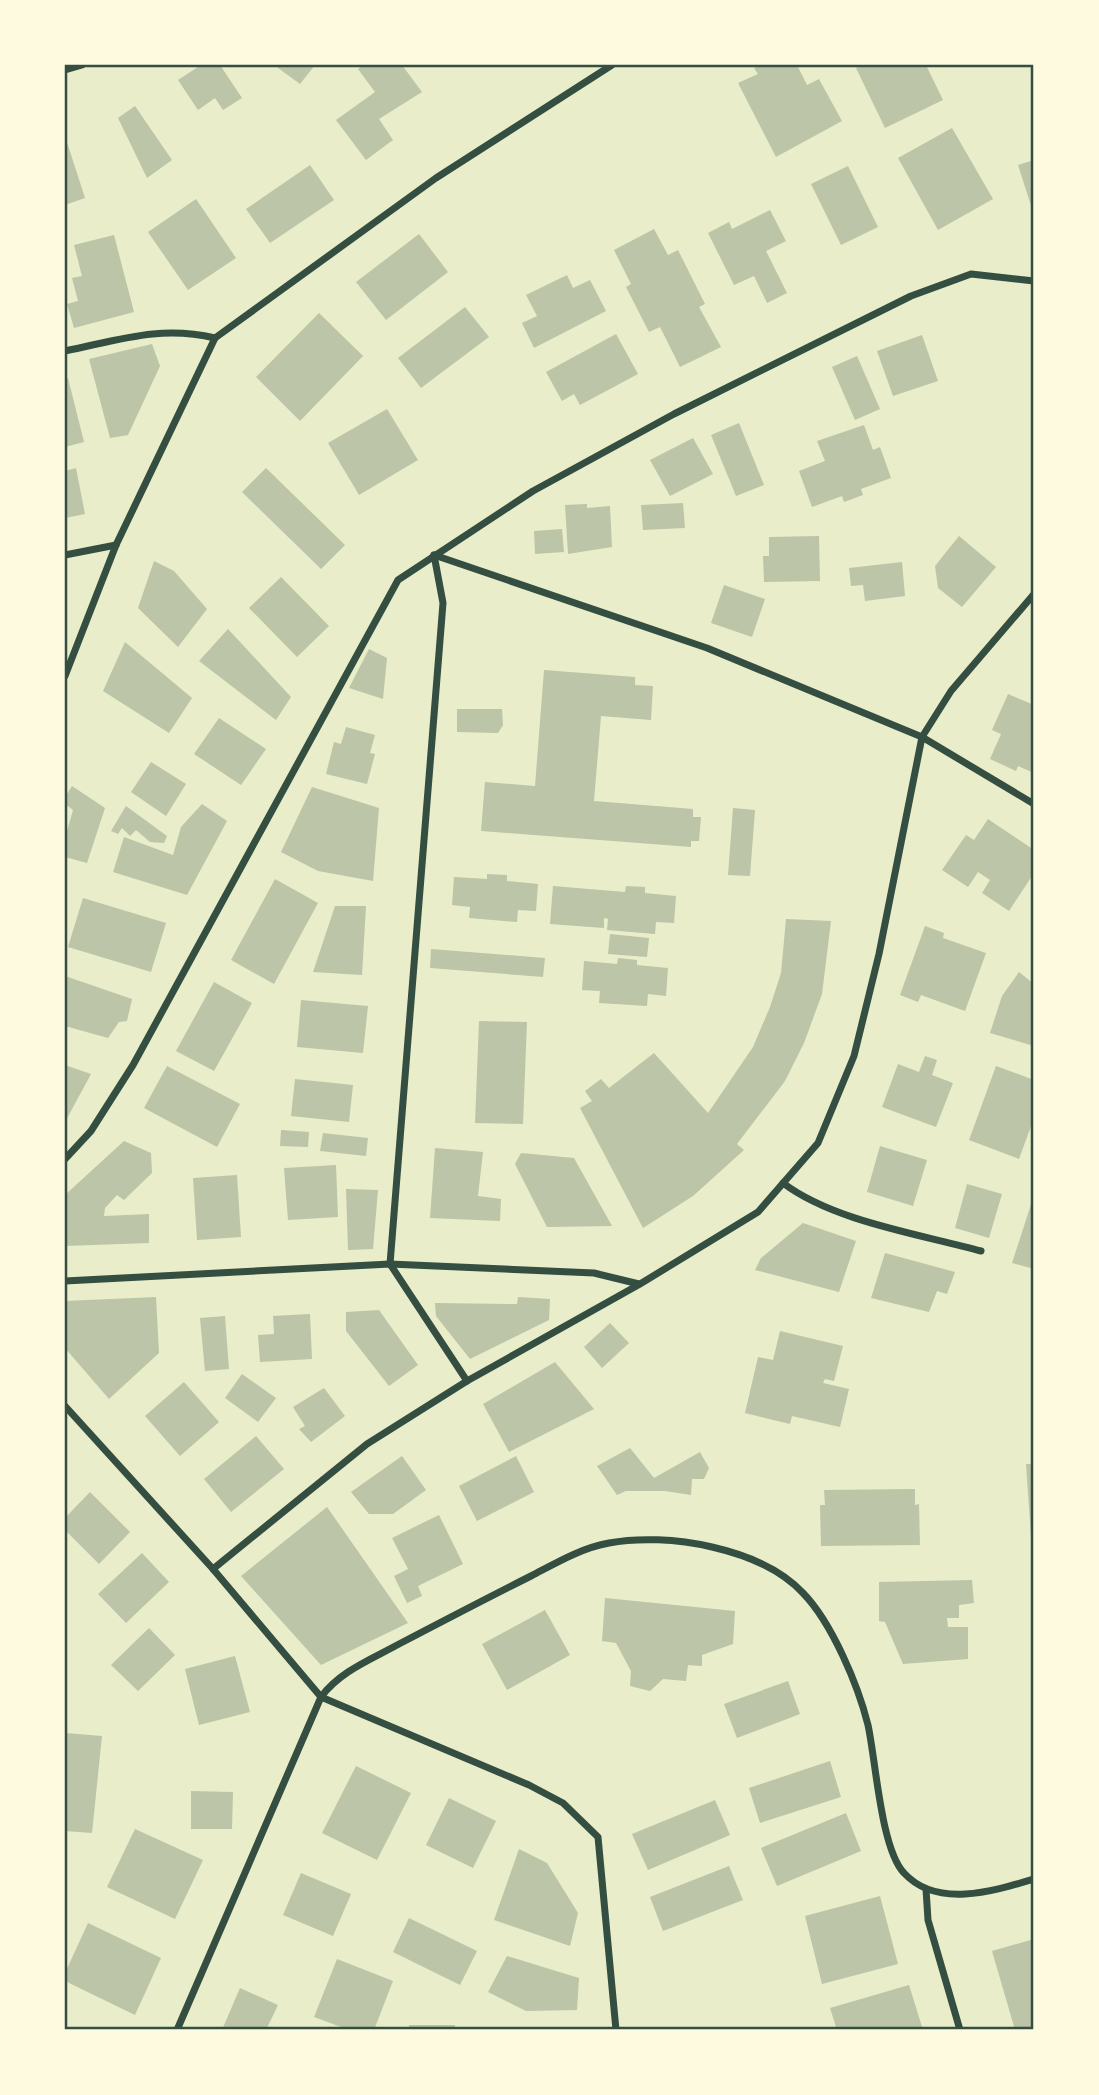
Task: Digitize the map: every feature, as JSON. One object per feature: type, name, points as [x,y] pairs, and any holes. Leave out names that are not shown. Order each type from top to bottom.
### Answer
[{"type":"street","points":[[65,70],[82,65]]},
{"type":"street","points":[[65,676],[116,545],[215,338],[436,178],[612,65]]},
{"type":"street","points":[[65,1159],[91,1131],[133,1065],[398,580],[533,491],[674,414],[911,296],[971,274],[1034,281]]},
{"type":"street","points":[[65,351],[165,331],[184,331],[215,338]]},
{"type":"street","points":[[65,555],[116,545]]},
{"type":"street","points":[[434,555],[707,648],[922,737],[1034,804]]},
{"type":"street","points":[[434,555],[443,603],[390,1264],[467,1381]]},
{"type":"street","points":[[213,1569],[367,1444],[467,1381],[640,1284],[758,1212],[818,1143],[854,1056],[879,954],[922,737],[951,691],[1034,593]]},
{"type":"street","points":[[783,1184],[806,1201],[832,1210],[981,1251]]},
{"type":"street","points":[[65,1281],[390,1264],[594,1273],[640,1284]]},
{"type":"street","points":[[65,1406],[213,1569],[321,1697],[528,1785],[563,1803],[598,1837],[616,2030]]},
{"type":"street","points":[[177,2030],[321,1697],[334,1681],[591,1548],[659,1539],[733,1553],[789,1581],[802,1591],[820,1615],[860,1698],[875,1758],[887,1834],[895,1861],[912,1881],[926,1889],[949,1894],[973,1893],[1034,1879]]},
{"type":"street","points":[[926,1889],[928,1920],[960,2030]]},
{"type":"building","points":[[201,65],[220,65],[242,98],[223,110],[215,98],[198,110],[178,80]]},
{"type":"building","points":[[274,65],[315,65],[300,84]]},
{"type":"building","points":[[363,65],[402,65],[422,92],[379,119],[393,140],[366,160],[336,120],[375,92],[358,69]]},
{"type":"building","points":[[762,65],[797,65],[807,85],[819,79],[842,121],[776,157],[738,83],[758,74],[754,68]]},
{"type":"building","points":[[864,65],[926,65],[943,100],[885,128],[856,68]]},
{"type":"building","points":[[135,106],[172,160],[147,178],[118,118]]},
{"type":"building","points":[[952,128],[993,199],[938,230],[898,158]]},
{"type":"building","points":[[65,136],[85,198],[65,205]]},
{"type":"building","points":[[1034,160],[1034,215],[1018,165]]},
{"type":"building","points":[[310,165],[334,200],[270,243],[246,209]]},
{"type":"building","points":[[848,166],[878,227],[841,245],[811,184]]},
{"type":"building","points":[[196,199],[236,258],[188,290],[148,232]]},
{"type":"building","points":[[770,210],[786,241],[766,251],[787,293],[767,303],[754,276],[734,285],[708,233],[729,222],[732,229]]},
{"type":"building","points":[[654,229],[668,255],[678,250],[705,304],[699,307],[721,347],[680,367],[660,327],[649,332],[626,287],[631,284],[614,250]]},
{"type":"building","points":[[419,234],[448,272],[386,320],[356,282]]},
{"type":"building","points":[[114,235],[134,312],[74,328],[67,304],[78,301],[72,278],[82,276],[74,245]]},
{"type":"building","points":[[567,275],[573,288],[590,280],[606,311],[534,348],[522,323],[537,316],[526,295]]},
{"type":"building","points":[[465,307],[489,337],[421,388],[398,358]]},
{"type":"building","points":[[319,313],[363,356],[300,421],[256,377]]},
{"type":"building","points":[[616,334],[638,374],[580,405],[574,394],[562,401],[546,372]]},
{"type":"building","points":[[922,335],[938,381],[893,396],[877,351]]},
{"type":"building","points":[[152,344],[160,366],[128,435],[110,438],[89,359]]},
{"type":"building","points":[[857,356],[880,409],[855,420],[832,367]]},
{"type":"building","points":[[68,378],[84,442],[65,447],[65,379]]},
{"type":"building","points":[[387,409],[418,460],[359,495],[328,443]]},
{"type":"building","points":[[739,423],[764,485],[736,496],[711,435]]},
{"type":"building","points":[[864,425],[873,450],[880,447],[891,478],[861,489],[863,495],[844,502],[842,496],[812,507],[799,471],[825,461],[817,441]]},
{"type":"building","points":[[693,438],[713,474],[670,496],[650,460]]},
{"type":"building","points":[[76,468],[85,514],[65,518],[65,471]]},
{"type":"building","points":[[266,468],[345,545],[321,569],[242,492]]},
{"type":"building","points":[[683,503],[685,528],[643,530],[641,505]]},
{"type":"building","points":[[587,504],[587,508],[610,506],[612,547],[568,554],[565,505]]},
{"type":"building","points":[[562,529],[564,552],[535,554],[534,531]]},
{"type":"building","points":[[819,536],[820,581],[764,582],[763,556],[769,556],[769,537]]},
{"type":"building","points":[[959,536],[996,567],[962,607],[938,588],[935,566]]},
{"type":"building","points":[[154,561],[174,571],[207,609],[178,647],[138,608]]},
{"type":"building","points":[[902,562],[905,596],[865,601],[863,585],[851,586],[849,568]]},
{"type":"building","points":[[281,577],[329,626],[297,657],[249,608]]},
{"type":"building","points":[[724,585],[765,599],[752,637],[711,623]]},
{"type":"building","points":[[228,629],[291,697],[276,720],[199,661]]},
{"type":"building","points":[[125,642],[192,698],[169,733],[103,691]]},
{"type":"building","points":[[369,649],[387,658],[383,699],[349,688]]},
{"type":"building","points":[[544,670],[635,677],[635,685],[653,686],[651,720],[601,716],[594,801],[693,809],[693,817],[701,817],[699,841],[691,841],[691,847],[481,831],[485,782],[535,786]]},
{"type":"building","points":[[1008,694],[1034,705],[1034,773],[1018,766],[1016,771],[990,759],[1001,734],[992,730]]},
{"type":"building","points":[[457,709],[502,709],[503,725],[498,733],[457,732]]},
{"type":"building","points":[[219,718],[266,749],[241,785],[194,754]]},
{"type":"building","points":[[346,727],[375,735],[370,753],[375,754],[367,784],[326,774],[334,742],[341,744]]},
{"type":"building","points":[[151,762],[186,784],[166,816],[131,792]]},
{"type":"building","points":[[72,786],[105,808],[87,863],[65,857],[65,838],[73,810],[65,804],[65,797]]},
{"type":"building","points":[[312,787],[379,808],[373,881],[318,871],[281,852]]},
{"type":"building","points":[[202,804],[227,821],[187,895],[113,872],[124,837],[173,855],[181,827]]},
{"type":"building","points":[[126,806],[167,836],[164,843],[150,842],[136,830],[130,836],[122,828],[118,834],[111,831]]},
{"type":"building","points":[[733,808],[755,810],[750,876],[728,875]]},
{"type":"building","points":[[988,819],[1034,850],[1034,873],[1009,911],[982,893],[990,880],[978,872],[968,887],[942,870],[966,835],[974,840]]},
{"type":"building","points":[[487,874],[507,875],[507,881],[538,884],[536,911],[518,910],[517,922],[469,918],[470,907],[452,905],[454,877],[487,879]]},
{"type":"building","points":[[275,879],[318,903],[274,984],[231,960]]},
{"type":"building","points":[[553,886],[625,892],[626,886],[645,887],[645,893],[676,896],[674,923],[656,922],[655,934],[607,930],[608,919],[604,918],[604,928],[550,924]]},
{"type":"building","points":[[83,898],[166,923],[151,972],[68,947]]},
{"type":"building","points":[[335,906],[366,906],[362,975],[313,972]]},
{"type":"building","points":[[786,919],[831,921],[822,994],[804,1043],[785,1081],[737,1144],[744,1150],[693,1196],[643,1228],[580,1108],[592,1101],[585,1091],[601,1079],[609,1088],[654,1053],[708,1113],[753,1047],[770,1007],[781,973]]},
{"type":"building","points":[[925,926],[944,933],[943,938],[986,953],[965,1011],[921,995],[918,1002],[900,995]]},
{"type":"building","points":[[610,934],[649,938],[647,957],[608,954]]},
{"type":"building","points":[[431,949],[545,958],[543,977],[430,968]]},
{"type":"building","points":[[618,958],[637,960],[637,965],[668,968],[666,996],[648,994],[647,1006],[599,1003],[600,991],[582,990],[584,961],[617,964]]},
{"type":"building","points":[[1019,972],[1034,984],[1034,1046],[990,1033],[1002,996]]},
{"type":"building","points":[[65,976],[132,999],[127,1021],[119,1022],[108,1038],[65,1026]]},
{"type":"building","points":[[214,982],[252,1003],[214,1071],[176,1051]]},
{"type":"building","points":[[301,1000],[368,1006],[363,1053],[297,1047]]},
{"type":"building","points":[[479,1021],[527,1022],[523,1124],[475,1123]]},
{"type":"building","points":[[925,1056],[937,1060],[932,1075],[953,1083],[936,1127],[882,1107],[898,1064],[919,1072]]},
{"type":"building","points":[[65,1065],[91,1074],[65,1122]]},
{"type":"building","points":[[167,1066],[240,1104],[217,1147],[144,1108]]},
{"type":"building","points":[[996,1066],[1034,1080],[1034,1118],[1019,1159],[969,1140]]},
{"type":"building","points":[[295,1079],[353,1085],[349,1122],[291,1116]]},
{"type":"building","points":[[281,1130],[309,1132],[308,1147],[280,1146]]},
{"type":"building","points":[[323,1133],[368,1138],[366,1156],[320,1151]]},
{"type":"building","points":[[124,1141],[151,1153],[152,1173],[124,1200],[117,1195],[105,1208],[104,1216],[149,1214],[149,1243],[65,1246],[65,1195]]},
{"type":"building","points":[[880,1146],[927,1160],[913,1206],[867,1192]]},
{"type":"building","points":[[435,1148],[483,1152],[478,1196],[501,1199],[500,1221],[430,1218]]},
{"type":"building","points":[[521,1153],[574,1158],[612,1226],[547,1227],[515,1164]]},
{"type":"building","points":[[336,1165],[338,1217],[288,1220],[284,1168]]},
{"type":"building","points":[[237,1175],[241,1237],[197,1240],[193,1178]]},
{"type":"building","points":[[967,1184],[1002,1194],[989,1238],[955,1228]]},
{"type":"building","points":[[346,1189],[378,1190],[373,1249],[348,1250]]},
{"type":"building","points":[[1034,1195],[1034,1269],[1012,1263]]},
{"type":"building","points":[[803,1223],[856,1241],[839,1292],[755,1270],[761,1258]]},
{"type":"building","points":[[885,1253],[955,1272],[947,1294],[937,1291],[929,1312],[871,1298]]},
{"type":"building","points":[[156,1297],[159,1353],[109,1399],[65,1348],[65,1301]]},
{"type":"building","points":[[518,1297],[550,1299],[549,1320],[470,1359],[436,1316],[435,1303],[517,1304]]},
{"type":"building","points":[[379,1310],[418,1365],[389,1386],[346,1331],[346,1312]]},
{"type":"building","points":[[310,1314],[312,1359],[260,1362],[258,1335],[274,1334],[273,1316]]},
{"type":"building","points":[[225,1316],[229,1369],[205,1371],[200,1318]]},
{"type":"building","points":[[610,1323],[629,1343],[602,1368],[584,1347]]},
{"type":"building","points":[[780,1331],[843,1346],[834,1381],[825,1379],[823,1383],[849,1389],[840,1427],[792,1416],[790,1424],[745,1413],[758,1357],[773,1360]]},
{"type":"building","points":[[555,1362],[594,1409],[509,1452],[483,1404]]},
{"type":"building","points":[[242,1374],[276,1398],[258,1422],[225,1398]]},
{"type":"building","points":[[184,1382],[219,1422],[180,1456],[145,1416]]},
{"type":"building","points":[[324,1388],[345,1416],[311,1442],[299,1429],[305,1426],[293,1407]]},
{"type":"building","points":[[256,1436],[284,1469],[231,1512],[204,1479]]},
{"type":"building","points":[[630,1448],[654,1478],[700,1452],[709,1468],[704,1479],[692,1479],[691,1495],[665,1491],[626,1491],[617,1495],[597,1466]]},
{"type":"building","points":[[402,1456],[426,1490],[393,1514],[369,1514],[351,1492]]},
{"type":"building","points":[[516,1456],[534,1492],[477,1521],[459,1486]]},
{"type":"building","points":[[1026,1464],[1034,1464],[1034,1535],[1031,1536]]},
{"type":"building","points":[[915,1489],[915,1505],[919,1504],[920,1545],[821,1546],[820,1505],[825,1505],[824,1490]]},
{"type":"building","points":[[90,1492],[130,1532],[99,1564],[65,1530],[65,1518]]},
{"type":"building","points":[[327,1507],[408,1623],[321,1665],[241,1576]]},
{"type":"building","points":[[439,1515],[463,1564],[418,1586],[422,1596],[407,1603],[394,1576],[408,1569],[392,1538]]},
{"type":"building","points":[[142,1553],[169,1582],[126,1623],[98,1594]]},
{"type":"building","points":[[972,1580],[974,1603],[959,1605],[959,1618],[947,1618],[948,1627],[968,1627],[968,1659],[903,1664],[885,1622],[879,1621],[879,1582]]},
{"type":"building","points":[[605,1598],[735,1611],[733,1644],[702,1655],[702,1666],[688,1665],[686,1681],[663,1679],[650,1691],[630,1686],[631,1671],[616,1643],[602,1641]]},
{"type":"building","points":[[545,1610],[570,1655],[507,1690],[482,1644]]},
{"type":"building","points":[[149,1628],[175,1655],[138,1691],[111,1665]]},
{"type":"building","points":[[235,1656],[250,1712],[199,1725],[185,1669]]},
{"type":"building","points":[[788,1681],[800,1714],[737,1738],[724,1704]]},
{"type":"building","points":[[65,1733],[102,1736],[92,1833],[65,1831]]},
{"type":"building","points":[[830,1761],[841,1797],[760,1823],[749,1788]]},
{"type":"building","points":[[356,1766],[411,1793],[377,1860],[322,1833]]},
{"type":"building","points":[[191,1791],[233,1792],[232,1829],[191,1829]]},
{"type":"building","points":[[449,1798],[496,1821],[473,1868],[426,1845]]},
{"type":"building","points":[[715,1800],[730,1835],[648,1870],[632,1834]]},
{"type":"building","points":[[846,1813],[861,1851],[777,1886],[761,1848]]},
{"type":"building","points":[[135,1829],[203,1860],[175,1919],[107,1887]]},
{"type":"building","points":[[519,1849],[547,1863],[578,1913],[570,1946],[494,1920]]},
{"type":"building","points":[[729,1866],[743,1900],[663,1931],[650,1897]]},
{"type":"building","points":[[301,1873],[351,1894],[333,1936],[283,1915]]},
{"type":"building","points":[[880,1896],[898,1964],[822,1984],[805,1916]]},
{"type":"building","points":[[409,1918],[477,1951],[460,1985],[393,1952]]},
{"type":"building","points":[[88,1923],[161,1958],[135,2015],[65,1981],[65,1973]]},
{"type":"building","points":[[1034,1939],[1034,2030],[1015,2030],[992,1951]]},
{"type":"building","points":[[507,1956],[579,1978],[577,2010],[526,2011],[488,1992]]},
{"type":"building","points":[[337,1959],[393,1981],[374,2030],[349,2030],[314,2017]]},
{"type":"building","points":[[909,1985],[923,2030],[837,2030],[830,2008]]},
{"type":"building","points":[[240,1988],[278,2005],[266,2030],[222,2030]]},
{"type":"building","points":[[409,2025],[455,2025],[455,2030],[409,2030]]}]
